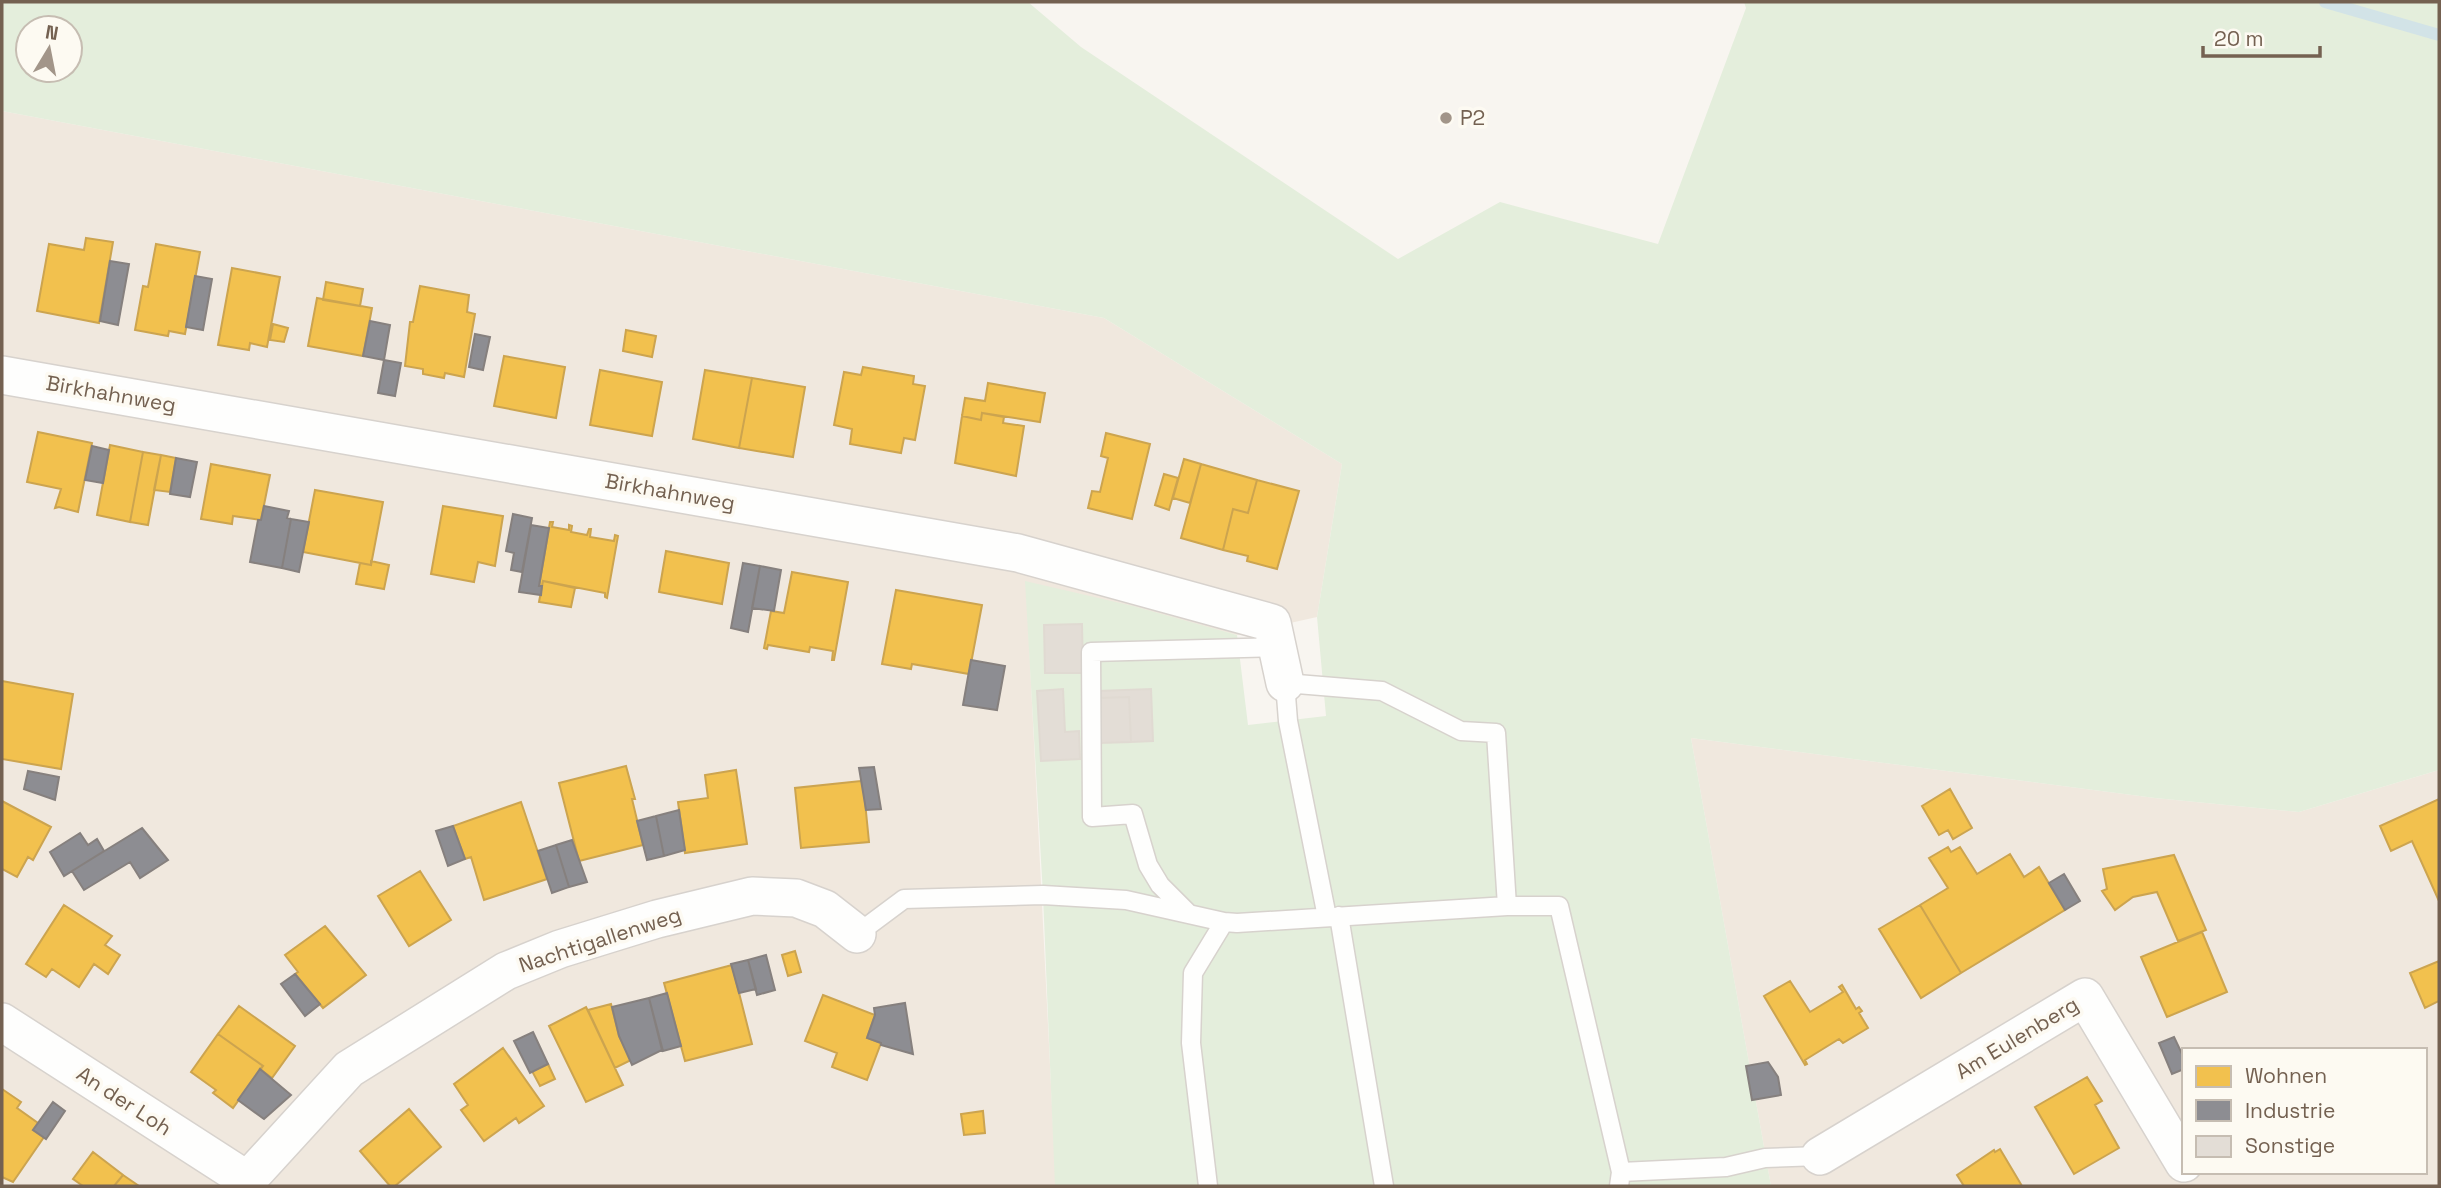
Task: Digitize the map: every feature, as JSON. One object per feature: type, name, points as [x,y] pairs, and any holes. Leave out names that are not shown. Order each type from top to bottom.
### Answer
[{"type":"street","name":"Birkhahnweg","points":[[2,375],[1018,553],[1272,623],[1285,682]]},
{"type":"street","name":"Nachtigallenweg","points":[[245,1183],[349,1069],[506,971],[560,949],[657,919],[752,896],[796,898],[825,909],[857,934]]},
{"type":"street","name":"Am Eulenberg","points":[[1820,1156],[2085,997],[2182,1160]]},
{"type":"street","name":"An der Loh","points":[[2,1022],[245,1183]]},
{"type":"lane","points":[[1189,914],[1160,886],[1148,865],[1133,814],[1092,817],[1091,652],[1278,647]]},
{"type":"lane","points":[[1384,1186],[1333,917],[1288,720],[1285,682],[1382,691],[1461,731],[1496,733],[1507,906]]},
{"type":"lane","points":[[857,934],[904,900],[1043,895],[1126,900],[1224,922],[1507,906],[1559,906],[1620,1179],[1726,1167],[1765,1158],[1820,1156]]},
{"type":"lane","points":[[1208,1186],[1191,1043],[1193,973],[1224,922]]},
{"type":"shaded area","points":[[2,111],[1104,318],[1342,464],[1317,617],[1237,635],[1026,582],[1056,1186],[2,1186]]},
{"type":"shaded area","points":[[1691,738],[2155,798],[2299,812],[2439,770],[2439,1186],[1771,1186]]},
{"type":"green space","points":[[2,2],[1028,2],[1081,47],[1398,259],[1500,202],[1658,244],[1746,8],[1744,2],[2439,2],[2439,770],[2299,812],[2155,798],[1691,738],[1771,1186],[1055,1186],[1043,895],[1025,581],[1133,606],[1237,635],[1248,725],[1326,716],[1317,617],[1342,464],[1104,318],[2,111]]},
{"type":"building: Wohnen","points":[[86,238],[113,242],[99,323],[37,311],[49,244],[84,250]]},
{"type":"building: Wohnen","points":[[156,244],[200,252],[185,334],[169,331],[168,336],[135,330],[143,286],[148,287]]},
{"type":"building: Wohnen","points":[[232,268],[280,277],[267,347],[250,343],[249,350],[218,345]]},
{"type":"building: Wohnen","points":[[326,282],[363,289],[360,306],[323,300]]},
{"type":"building: Wohnen","points":[[420,286],[469,295],[467,312],[475,314],[464,377],[445,373],[444,378],[423,374],[423,369],[405,366],[410,322],[413,322]]},
{"type":"building: Wohnen","points":[[317,298],[372,308],[363,356],[308,346]]},
{"type":"building: Wohnen","points":[[273,324],[288,328],[284,342],[270,340]]},
{"type":"building: Wohnen","points":[[626,330],[656,336],[652,357],[623,351]]},
{"type":"building: Wohnen","points":[[504,356],[565,367],[556,418],[494,406]]},
{"type":"building: Wohnen","points":[[863,367],[914,376],[913,384],[925,386],[915,440],[904,438],[901,453],[850,444],[852,429],[834,425],[844,372],[861,375]]},
{"type":"building: Wohnen","points":[[600,370],[662,382],[652,436],[590,425]]},
{"type":"building: Wohnen","points":[[705,370],[752,378],[739,448],[693,439]]},
{"type":"building: Wohnen","points":[[752,378],[805,387],[793,457],[739,448]]},
{"type":"building: Wohnen","points":[[988,383],[1045,393],[1040,422],[982,413],[981,420],[962,416],[965,398],[985,401]]},
{"type":"building: Wohnen","points":[[982,413],[1004,417],[1003,423],[1024,426],[1016,476],[955,463],[962,416],[981,420]]},
{"type":"building: Wohnen","points":[[38,432],[92,443],[78,512],[55,508],[61,489],[27,482]]},
{"type":"building: Wohnen","points":[[1106,433],[1150,444],[1132,519],[1088,508],[1092,491],[1100,492],[1108,458],[1101,456]]},
{"type":"building: Wohnen","points":[[110,445],[143,452],[130,522],[97,515]]},
{"type":"building: Wohnen","points":[[143,452],[161,455],[148,525],[130,522]]},
{"type":"building: Wohnen","points":[[161,455],[176,458],[170,492],[154,490]]},
{"type":"building: Wohnen","points":[[1184,459],[1201,464],[1190,503],[1173,498]]},
{"type":"building: Wohnen","points":[[211,464],[270,475],[261,520],[233,516],[232,524],[201,519]]},
{"type":"building: Wohnen","points":[[1201,464],[1257,480],[1248,513],[1233,509],[1223,550],[1181,538]]},
{"type":"building: Wohnen","points":[[1164,474],[1178,478],[1169,510],[1155,505]]},
{"type":"building: Wohnen","points":[[1257,480],[1299,491],[1277,569],[1247,561],[1248,556],[1223,550],[1233,509],[1248,513]]},
{"type":"building: Wohnen","points":[[315,490],[383,502],[371,565],[303,552]]},
{"type":"building: Wohnen","points":[[443,506],[503,516],[495,566],[478,562],[474,582],[431,574]]},
{"type":"building: Wohnen","points":[[550,522],[553,522],[552,527],[569,530],[569,525],[572,526],[571,532],[587,535],[591,529],[590,537],[614,541],[615,535],[618,536],[607,598],[605,593],[543,581],[542,586],[539,586]]},
{"type":"building: Wohnen","points":[[666,551],[729,563],[722,604],[659,592]]},
{"type":"building: Wohnen","points":[[371,561],[389,565],[384,589],[356,584],[360,563],[371,565]]},
{"type":"building: Wohnen","points":[[792,572],[848,582],[834,660],[833,651],[810,647],[809,652],[768,645],[767,649],[764,648],[771,611],[784,613]]},
{"type":"building: Wohnen","points":[[543,581],[575,588],[571,607],[539,602]]},
{"type":"building: Wohnen","points":[[896,590],[982,605],[969,674],[912,664],[911,669],[882,664]]},
{"type":"building: Wohnen","points":[[2,681],[73,694],[61,769],[2,759]]},
{"type":"building: Wohnen","points":[[626,766],[643,845],[579,861],[559,783]]},
{"type":"building: Wohnen","points":[[736,770],[747,844],[685,853],[678,802],[708,798],[705,775]]},
{"type":"building: Wohnen","points":[[861,781],[869,842],[801,848],[795,788]]},
{"type":"building: Wohnen","points":[[1950,789],[1972,828],[1953,839],[1948,830],[1939,835],[1922,806]]},
{"type":"building: Wohnen","points":[[2439,799],[2439,901],[2412,841],[2391,851],[2380,826]]},
{"type":"building: Wohnen","points":[[2,801],[51,827],[33,860],[28,857],[17,877],[2,869]]},
{"type":"building: Wohnen","points":[[521,802],[547,879],[484,900],[471,857],[465,859],[453,826]]},
{"type":"building: Wohnen","points":[[1948,847],[1951,852],[1960,847],[1977,874],[2010,854],[2024,877],[2039,867],[2065,910],[1961,973],[1920,905],[1948,888],[1929,858]]},
{"type":"building: Wohnen","points":[[2174,855],[2206,930],[2178,941],[2157,892],[2133,897],[2115,910],[2102,891],[2107,889],[2103,869]]},
{"type":"building: Wohnen","points":[[420,871],[451,920],[409,946],[378,896]]},
{"type":"building: Wohnen","points":[[64,905],[112,936],[105,945],[120,955],[108,974],[94,964],[79,987],[52,969],[46,977],[26,964]]},
{"type":"building: Wohnen","points":[[1920,905],[1961,973],[1921,998],[1879,929]]},
{"type":"building: Wohnen","points":[[325,926],[366,975],[323,1008],[295,974],[298,972],[285,955]]},
{"type":"building: Wohnen","points":[[2202,932],[2227,992],[2167,1017],[2141,957]]},
{"type":"building: Wohnen","points":[[795,951],[801,972],[788,976],[782,955]]},
{"type":"building: Wohnen","points":[[2439,961],[2439,1001],[2425,1008],[2410,973]]},
{"type":"building: Wohnen","points":[[732,965],[752,1044],[685,1061],[664,983]]},
{"type":"building: Wohnen","points":[[1790,981],[1810,1012],[1843,992],[1839,987],[1842,985],[1856,1009],[1859,1007],[1862,1011],[1859,1013],[1868,1028],[1843,1043],[1839,1039],[1805,1060],[1805,1065],[1764,996]]},
{"type":"building: Wohnen","points":[[823,995],[875,1015],[867,1038],[881,1043],[867,1080],[832,1067],[837,1053],[805,1041]]},
{"type":"building: Wohnen","points":[[611,1004],[619,1036],[631,1060],[615,1068],[588,1010]]},
{"type":"building: Wohnen","points":[[239,1006],[295,1046],[272,1078],[260,1069],[263,1066],[218,1034]]},
{"type":"building: Wohnen","points":[[586,1007],[623,1085],[586,1102],[549,1026]]},
{"type":"building: Wohnen","points":[[218,1034],[263,1066],[233,1108],[213,1093],[216,1090],[191,1072]]},
{"type":"building: Wohnen","points":[[503,1048],[544,1106],[519,1123],[516,1118],[484,1141],[461,1110],[468,1105],[454,1084]]},
{"type":"building: Wohnen","points":[[548,1064],[555,1079],[540,1086],[532,1071]]},
{"type":"building: Wohnen","points":[[2087,1077],[2102,1101],[2095,1105],[2119,1148],[2074,1174],[2035,1107]]},
{"type":"building: Wohnen","points":[[2,1089],[21,1102],[17,1108],[38,1123],[33,1130],[44,1137],[13,1182],[2,1177]]},
{"type":"building: Wohnen","points":[[409,1109],[441,1147],[395,1186],[390,1186],[360,1151]]},
{"type":"building: Wohnen","points":[[983,1111],[985,1133],[964,1135],[961,1114]]},
{"type":"building: Wohnen","points":[[2000,1149],[2022,1186],[1964,1186],[1957,1175],[1994,1150],[1995,1152]]},
{"type":"building: Wohnen","points":[[93,1152],[123,1175],[114,1186],[83,1186],[73,1179]]},
{"type":"building: Wohnen","points":[[123,1175],[139,1186],[114,1186]]},
{"type":"building: Industrie","points":[[110,261],[129,264],[118,325],[100,321]]},
{"type":"building: Industrie","points":[[195,276],[212,279],[203,330],[186,327]]},
{"type":"building: Industrie","points":[[370,321],[390,325],[384,360],[363,356]]},
{"type":"building: Industrie","points":[[475,334],[490,337],[483,370],[469,367]]},
{"type":"building: Industrie","points":[[384,360],[401,363],[395,396],[378,393]]},
{"type":"building: Industrie","points":[[92,446],[109,450],[103,483],[85,480]]},
{"type":"building: Industrie","points":[[176,458],[197,462],[190,497],[170,494]]},
{"type":"building: Industrie","points":[[264,506],[289,511],[287,518],[291,519],[282,568],[250,562],[258,520],[261,520]]},
{"type":"building: Industrie","points":[[513,514],[532,518],[522,572],[511,570],[514,553],[506,551]]},
{"type":"building: Industrie","points":[[291,519],[309,522],[299,572],[282,568]]},
{"type":"building: Industrie","points":[[531,525],[549,528],[539,586],[542,586],[541,595],[519,592]]},
{"type":"building: Industrie","points":[[743,563],[760,566],[748,632],[731,628]]},
{"type":"building: Industrie","points":[[760,566],[781,570],[774,611],[752,608]]},
{"type":"building: Industrie","points":[[971,660],[1005,666],[997,710],[963,705]]},
{"type":"building: Industrie","points":[[874,767],[881,809],[866,810],[859,768]]},
{"type":"building: Industrie","points":[[28,771],[59,777],[55,800],[24,789]]},
{"type":"building: Industrie","points":[[679,810],[685,850],[664,856],[656,816]]},
{"type":"building: Industrie","points":[[656,816],[664,856],[647,860],[637,821]]},
{"type":"building: Industrie","points":[[453,826],[465,859],[448,866],[436,831]]},
{"type":"building: Industrie","points":[[142,828],[168,860],[140,878],[130,862],[84,890],[72,871]]},
{"type":"building: Industrie","points":[[80,833],[88,845],[97,839],[104,851],[64,876],[50,852]]},
{"type":"building: Industrie","points":[[572,840],[587,882],[569,887],[556,845]]},
{"type":"building: Industrie","points":[[556,845],[569,887],[552,893],[538,851]]},
{"type":"building: Industrie","points":[[2064,874],[2080,901],[2065,910],[2049,883]]},
{"type":"building: Industrie","points":[[766,955],[775,990],[757,995],[748,960]]},
{"type":"building: Industrie","points":[[748,960],[756,989],[739,993],[731,964]]},
{"type":"building: Industrie","points":[[295,974],[320,1004],[305,1016],[281,984]]},
{"type":"building: Industrie","points":[[667,993],[681,1046],[663,1051],[649,998]]},
{"type":"building: Industrie","points":[[649,998],[662,1050],[632,1065],[619,1036],[612,1007]]},
{"type":"building: Industrie","points":[[905,1003],[913,1054],[867,1038],[875,1015],[874,1008]]},
{"type":"building: Industrie","points":[[533,1032],[548,1064],[530,1073],[514,1041]]},
{"type":"building: Industrie","points":[[2174,1037],[2182,1054],[2182,1070],[2172,1074],[2159,1043]]},
{"type":"building: Industrie","points":[[1768,1062],[1778,1077],[1781,1095],[1752,1100],[1746,1066]]},
{"type":"building: Industrie","points":[[260,1069],[291,1095],[264,1119],[238,1100]]},
{"type":"building: Industrie","points":[[53,1102],[65,1111],[46,1139],[33,1130]]},
{"type":"building: Sonstige","points":[[1082,624],[1083,673],[1045,673],[1044,625]]},
{"type":"building: Sonstige","points":[[1063,689],[1065,732],[1079,731],[1080,759],[1041,761],[1037,691]]},
{"type":"building: Sonstige","points":[[1151,689],[1153,741],[1131,742],[1129,697],[1098,698],[1098,691]]},
{"type":"building: Sonstige","points":[[1129,697],[1131,742],[1099,743],[1098,698]]},
{"type":"waterway","points":[[2325,2],[2439,35]]},
{"type":"place","name":"P2","points":[[1446,118]]}]
